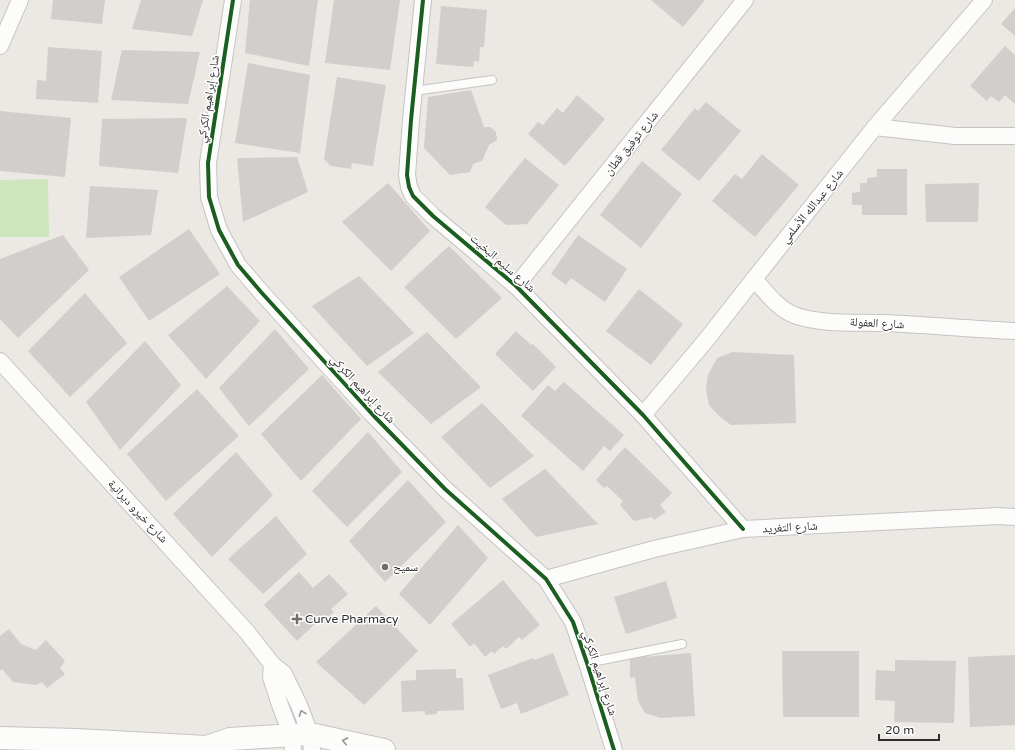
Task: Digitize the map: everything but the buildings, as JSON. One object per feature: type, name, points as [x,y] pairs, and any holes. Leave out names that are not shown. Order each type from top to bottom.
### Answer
[{"type":"street","points":[[0,46],[20,0]]},
{"type":"street","name":"شارع إبراهيم الكركي","points":[[234,0],[208,162],[209,197],[219,230],[238,264],[261,292],[373,415],[445,489],[546,579],[572,622],[587,663],[614,750]]},
{"type":"street","name":"شارع سليم البخيت","points":[[423,0],[407,175],[408,187],[413,196],[429,212],[516,286],[643,415],[743,529]]},
{"type":"street","name":"شارع توفيق قطان","points":[[516,286],[745,0]]},
{"type":"street","name":"شارع عبدالله الأسلمي","points":[[643,415],[707,339],[875,127],[984,0]]},
{"type":"street","points":[[875,127],[955,136],[1015,136]]},
{"type":"street","name":"شارع العفولة","points":[[754,279],[774,302],[783,309],[808,319],[1015,331]]},
{"type":"street","name":"شارع خيرو ديرانية","points":[[0,361],[231,614],[272,664],[284,674],[299,705],[301,742]]},
{"type":"street","name":"شارع التغريد","points":[[546,579],[654,549],[743,529],[998,516],[1015,517]]},
{"type":"street","points":[[0,738],[76,740],[213,748],[230,739],[301,742],[384,750]]},
{"type":"street","points":[[374,750],[393,750]]},
{"type":"lane","points":[[414,91],[492,80]]},
{"type":"lane","points":[[587,663],[682,644]]},
{"type":"green space","points":[[48,179],[49,237],[0,237],[0,180]]},
{"type":"cycle path","points":[[233,0],[208,163],[209,197],[219,230],[238,265],[373,415],[445,489],[546,579],[573,622],[614,750]]},
{"type":"cycle path","points":[[423,0],[407,175],[409,187],[413,196],[433,216],[516,286],[643,415],[743,529]]},
{"type":"place","name":"سميح","points":[[385,567]]},
{"type":"place","name":"Curve Pharmacy","points":[[297,619]]}]
